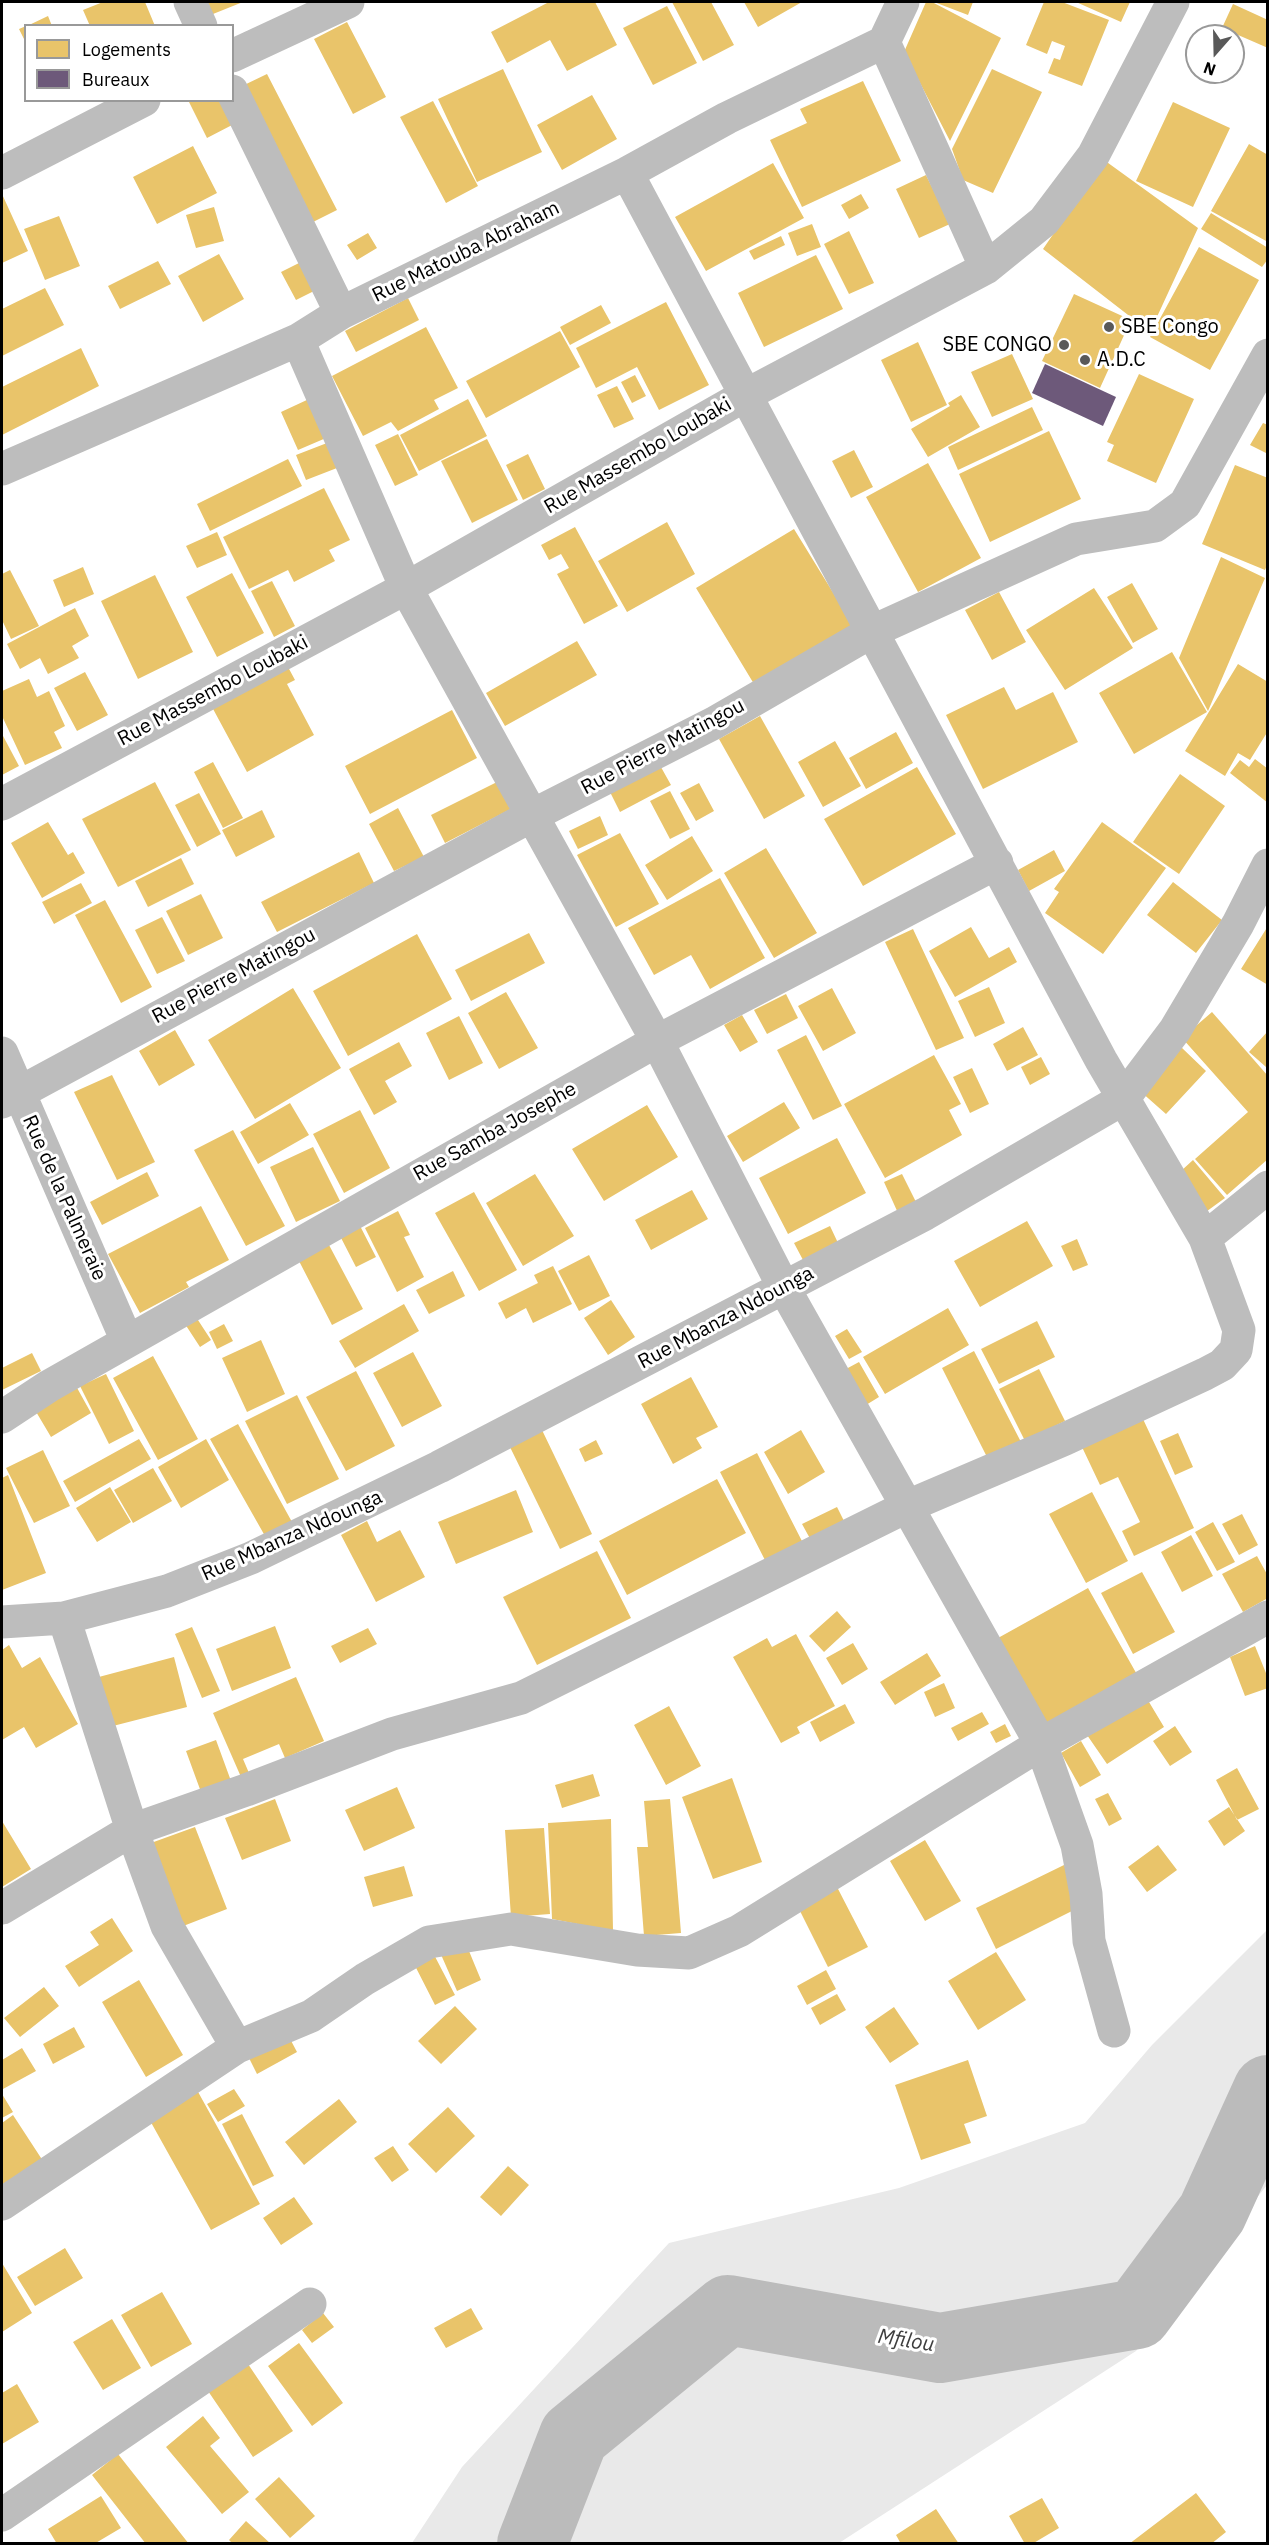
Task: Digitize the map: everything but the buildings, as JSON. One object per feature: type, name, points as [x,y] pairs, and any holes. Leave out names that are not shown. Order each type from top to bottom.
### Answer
[{"type":"street","points":[[190,2],[200,24]]},
{"type":"street","points":[[234,55],[348,2]]},
{"type":"street","points":[[903,2],[884,42],[986,268]]},
{"type":"street","name":"Rue Massembo Loubaki","points":[[2,804],[406,588],[744,396],[986,268],[1044,221],[1093,156],[1173,2]]},
{"type":"street","name":"Rue Matouba Abraham","points":[[2,469],[298,340],[341,314],[627,173],[727,118],[884,42]]},
{"type":"street","points":[[234,95],[341,314]]},
{"type":"street","points":[[2,173],[140,102]]},
{"type":"street","points":[[2,1908],[132,1830],[246,1790],[392,1734],[521,1698],[908,1506],[1065,1439],[1222,1365],[1236,1350],[1239,1330],[1205,1238],[1123,1099],[873,631],[744,396],[627,173]]},
{"type":"street","points":[[298,340],[406,588],[657,1041],[784,1287],[1041,1744],[1077,1845],[1086,1894],[1089,1941],[1113,2031]]},
{"type":"street","name":"Rue Pierre Matingou","points":[[10,1097],[533,815],[714,723],[873,631],[1076,539],[1155,526],[1185,504],[1268,355]]},
{"type":"street","name":"Rue Samba Josephe","points":[[2,1417],[49,1386],[127,1341],[657,1041],[997,863]]},
{"type":"street","name":"Rue Mbanza Ndounga","points":[[2,1622],[64,1618],[167,1591],[251,1558],[439,1467],[925,1214],[1123,1099],[1175,1030],[1238,924],[1268,865]]},
{"type":"street","name":"Rue de la Palmeraie","points":[[2,1053],[10,1097],[127,1341]]},
{"type":"street","points":[[1205,1238],[1268,1187]]},
{"type":"street","points":[[2,2204],[237,2047],[311,2016],[365,1978],[429,1942],[511,1929],[637,1950],[689,1953],[739,1931],[1041,1744],[1268,1617]]},
{"type":"street","points":[[64,1618],[132,1830],[167,1926],[237,2047]]},
{"type":"street","points":[[2,2516],[310,2304]]},
{"type":"shaded area","points":[[1267,1930],[1267,2185],[1136,2351],[839,2543],[412,2543],[462,2467],[669,2243],[899,2188],[1085,2123],[1152,2045]]},
{"type":"waterway","name":"Mfilou","points":[[532,2544],[574,2436],[728,2310],[940,2348],[1137,2314],[1212,2213],[1268,2090]]},
{"type":"place","name":"SBE Congo","points":[[1109,327]]},
{"type":"place","name":"SBE CONGO","points":[[1064,345]]},
{"type":"place","name":"A.D.C","points":[[1085,360]]}]
